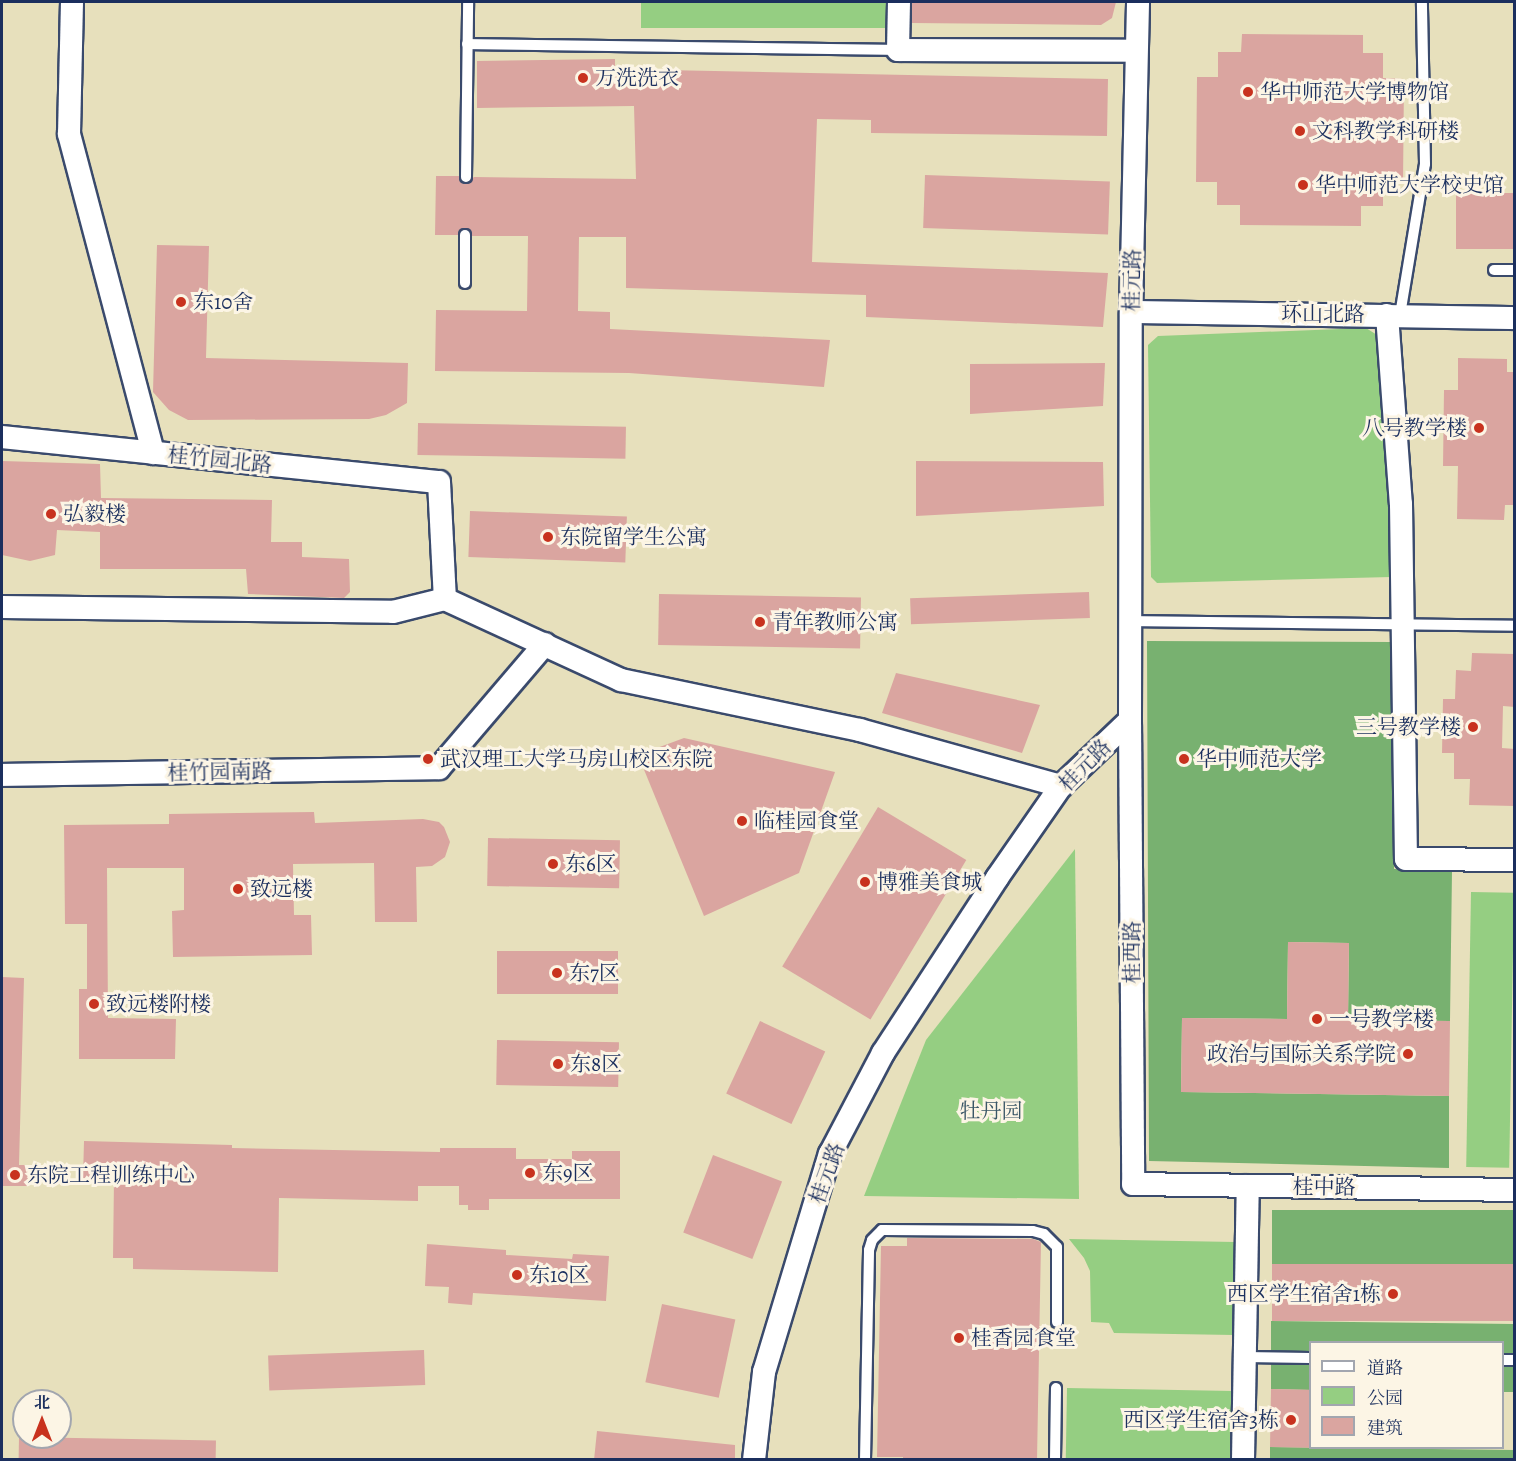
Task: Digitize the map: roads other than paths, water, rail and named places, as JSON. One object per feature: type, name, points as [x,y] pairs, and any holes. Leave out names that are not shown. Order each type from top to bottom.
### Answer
[{"type":"street","points":[[72,2],[69,134],[153,453]]},
{"type":"street","points":[[899,2],[898,50],[1136,51]]},
{"type":"street","name":"桂元路","points":[[754,1460],[764,1372],[831,1154],[883,1053],[997,878],[1061,786],[1130,720],[1131,312],[1137,2]]},
{"type":"street","name":"环山北路","points":[[1131,312],[1515,318]]},
{"type":"street","points":[[1394,315],[1404,623],[1406,859],[1515,860]]},
{"type":"street","name":"桂竹园北路","points":[[2,437],[439,482],[446,599]]},
{"type":"street","points":[[2,607],[393,612],[446,599],[621,680],[860,730],[1061,786]]},
{"type":"street","name":"桂竹园南路","points":[[2,775],[439,768],[544,644]]},
{"type":"street","name":"桂西路","points":[[1130,720],[1133,1184]]},
{"type":"street","name":"桂中路","points":[[1133,1184],[1515,1190]]},
{"type":"street","points":[[1243,1460],[1248,1186]]},
{"type":"lane","points":[[466,177],[468,2]]},
{"type":"lane","points":[[1394,315],[1425,164],[1422,2]]},
{"type":"lane","points":[[467,44],[898,50]]},
{"type":"lane","points":[[465,236],[465,283]]},
{"type":"lane","points":[[1494,270],[1515,270]]},
{"type":"lane","points":[[1130,621],[1515,626]]},
{"type":"lane","points":[[865,1460],[869,1250],[872,1240],[882,1230],[1009,1230],[1044,1234],[1057,1247],[1057,1322]]},
{"type":"lane","points":[[1245,1357],[1309,1358]]},
{"type":"lane","points":[[1055,1460],[1056,1388]]},
{"type":"place","name":"万洗洗衣","points":[[583,78]]},
{"type":"place","name":"华中师范大学博物馆","points":[[1248,92]]},
{"type":"place","name":"文科教学科研楼","points":[[1300,131]]},
{"type":"place","name":"华中师范大学校史馆","points":[[1303,185]]},
{"type":"place","name":"东10舍","points":[[181,302]]},
{"type":"place","name":"八号教学楼","points":[[1479,428]]},
{"type":"place","name":"弘毅楼","points":[[51,514]]},
{"type":"place","name":"东院留学生公寓","points":[[548,537]]},
{"type":"place","name":"青年教师公寓","points":[[760,622]]},
{"type":"place","name":"三号教学楼","points":[[1473,727]]},
{"type":"place","name":"武汉理工大学马房山校区东院","points":[[428,759]]},
{"type":"place","name":"华中师范大学","points":[[1184,759]]},
{"type":"place","name":"临桂园食堂","points":[[742,821]]},
{"type":"place","name":"东6区","points":[[553,864]]},
{"type":"place","name":"博雅美食城","points":[[865,882]]},
{"type":"place","name":"致远楼","points":[[238,889]]},
{"type":"place","name":"东7区","points":[[557,973]]},
{"type":"place","name":"致远楼附楼","points":[[94,1004]]},
{"type":"place","name":"一号教学楼","points":[[1317,1019]]},
{"type":"place","name":"政治与国际关系学院","points":[[1408,1054]]},
{"type":"place","name":"东8区","points":[[558,1064]]},
{"type":"place","name":"东9区","points":[[530,1173]]},
{"type":"place","name":"东院工程训练中心","points":[[15,1175]]},
{"type":"place","name":"东10区","points":[[517,1275]]},
{"type":"place","name":"西区学生宿舍1栋","points":[[1393,1294]]},
{"type":"place","name":"桂香园食堂","points":[[959,1338]]},
{"type":"place","name":"西区学生宿舍3栋","points":[[1291,1420]]},
{"type":"park label","name":"牡丹园","points":[[991,1111]]}]
